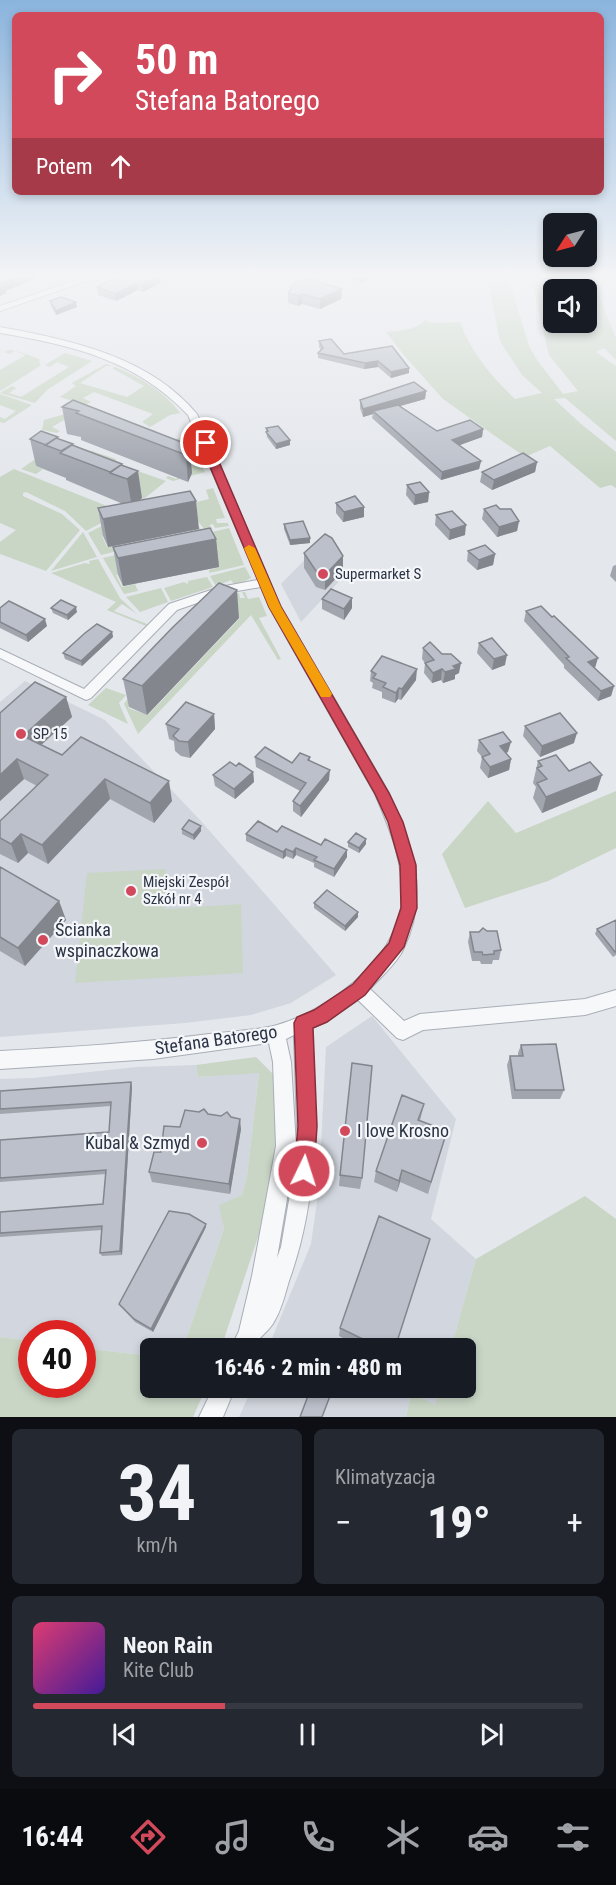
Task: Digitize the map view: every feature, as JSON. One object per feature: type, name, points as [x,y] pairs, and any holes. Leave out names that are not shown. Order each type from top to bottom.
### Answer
[{"type":"street","name":"Stefana Batorego","points":[[0,1059],[153,1050],[276,1034],[320,1016],[359,990],[396,947],[409,908],[408,865],[395,822],[382,793],[275,607],[192,414],[178,398],[144,373],[55,342]]},
{"type":"street","points":[[0,653],[87,695],[172,607],[224,590],[264,583]]},
{"type":"street","points":[[359,990],[403,1032],[420,1022],[585,1007],[616,998]]},
{"type":"street","points":[[247,1338],[267,1314],[291,1246],[304,1171],[307,1126],[303,1023]]},
{"type":"street","points":[[246,1338],[263,1276],[286,1146],[282,1062],[276,1034]]},
{"type":"street","points":[[211,1417],[220,1398]]},
{"type":"shaded area","points":[[324,540],[347,573],[301,622],[281,584]]},
{"type":"shaded area","name":"Miejski Zespół Szkół nr 4","points":[[25,681],[105,720],[200,820],[336,975],[291,1003],[251,1015],[185,1023],[0,1037],[0,702]]},
{"type":"shaded area","points":[[372,1016],[456,1119],[431,1219],[476,1259],[454,1338],[272,1338],[311,1244],[319,1187],[326,1047]]},
{"type":"shaded area","points":[[196,1065],[198,1077],[259,1072],[247,1176],[242,1195],[220,1205],[224,1229],[186,1338],[140,1338],[140,1355],[96,1350],[96,1320],[18,1320],[18,1339],[0,1337],[0,1079],[33,1078],[137,1067]]},
{"type":"shaded area","points":[[248,1398],[410,1398],[406,1417],[239,1417]]},
{"type":"shaded area","points":[[420,1398],[437,1398],[435,1406]]},
{"type":"green space","points":[[394,342],[469,342],[483,364],[515,399],[542,393],[522,375],[501,342],[528,342],[537,360],[563,394],[578,391],[549,355],[546,342],[616,342],[616,360],[604,348],[596,352],[616,366],[616,441],[565,398],[554,399],[616,452],[616,488],[611,485],[600,488],[550,446],[525,457],[443,399]]},
{"type":"green space","points":[[16,351],[39,359],[40,366],[0,391],[0,370],[26,355]]},
{"type":"green space","points":[[65,353],[92,361],[47,390],[35,403],[0,393],[12,386],[16,388],[9,393],[21,397],[69,367],[57,362],[50,367],[45,365]]},
{"type":"green space","points":[[106,364],[111,366],[106,366],[80,383],[127,397],[144,386],[112,368],[115,367],[151,386],[167,398],[180,413],[170,415],[150,427],[142,422],[153,414],[94,392],[83,398],[91,402],[85,405],[60,397],[76,386],[72,383]]},
{"type":"green space","points":[[0,394],[32,405],[4,423],[0,422],[0,417],[5,419],[16,411],[0,405]]},
{"type":"green space","points":[[87,408],[156,431],[150,435],[165,443],[186,436],[185,433],[190,430],[199,462],[205,472],[173,481],[166,478],[168,476],[176,479],[187,471],[79,425],[64,420],[52,427],[60,431],[57,433],[42,430],[44,420]]},
{"type":"green space","points":[[83,450],[116,459],[115,463],[166,481],[139,503],[143,498],[47,458],[35,466],[43,469],[36,474],[21,469],[34,460]]},
{"type":"green space","points":[[14,469],[122,512],[86,531],[65,511],[26,492],[23,493],[23,496],[62,514],[80,530],[46,571],[0,554],[0,542],[16,530],[0,523],[0,477]]},
{"type":"green space","points":[[213,488],[225,518],[216,519],[217,523],[228,523],[229,526],[215,528],[213,524],[209,525],[213,529],[205,530],[185,505],[209,499],[206,490]]},
{"type":"green space","points":[[127,513],[191,515],[202,531],[190,533],[190,531],[199,529],[193,518],[102,536],[107,547],[119,545],[122,550],[101,555],[88,533]]},
{"type":"green space","points":[[229,528],[244,565],[209,573],[209,570],[219,567],[213,555],[116,575],[122,587],[135,584],[138,591],[124,594],[103,558]]},
{"type":"green space","points":[[83,532],[97,557],[51,571]]},
{"type":"green space","points":[[98,559],[120,598],[137,614],[122,604],[114,611],[147,624],[146,626],[107,610],[116,602],[51,573],[85,563],[90,564],[89,561]]},
{"type":"green space","points":[[245,567],[251,578],[235,586],[231,580],[216,586],[210,576]]},
{"type":"green space","points":[[207,577],[213,587],[171,601],[164,588],[184,582],[188,584],[188,581]]},
{"type":"green space","points":[[161,588],[168,602],[140,612],[126,597]]},
{"type":"green space","points":[[242,592],[245,592],[248,599],[259,597],[267,616],[259,618],[281,659],[278,660],[251,615],[138,734],[124,704],[129,697],[135,699],[128,708],[148,715],[240,618],[221,611],[228,595],[239,593],[240,598],[245,598]]},
{"type":"green space","points":[[106,688],[126,695],[119,703],[128,724],[88,705]]},
{"type":"green space","points":[[616,791],[616,848],[548,881],[465,908],[442,854],[488,801],[516,833]]},
{"type":"green space","points":[[166,869],[165,909],[241,904],[243,973],[75,983],[87,873]]},
{"type":"green space","points":[[256,1057],[273,1074],[277,1086],[279,1118],[269,1204],[224,1338],[186,1338],[224,1229],[219,1205],[242,1195],[247,1176],[259,1073],[198,1077],[196,1065]]},
{"type":"green space","points":[[585,1196],[616,1219],[616,1417],[406,1417],[410,1398],[421,1398],[435,1405],[437,1398],[476,1398],[476,1338],[454,1338],[476,1259]]},
{"type":"green space","points":[[0,1337],[18,1339],[18,1398],[96,1398],[96,1350],[140,1355],[140,1398],[202,1398],[193,1417],[0,1417]]},
{"type":"building","points":[[320,342],[334,342],[344,354],[392,346],[409,368],[391,372],[378,361],[365,363],[318,353],[323,348]]},
{"type":"building","points":[[414,382],[426,391],[363,409],[360,400]]},
{"type":"building","points":[[73,400],[189,445],[186,455],[76,413],[79,411],[62,407]]},
{"type":"building","points":[[398,405],[437,431],[470,420],[483,429],[452,440],[481,461],[442,472],[373,411]]},
{"type":"building","points":[[278,426],[290,440],[276,444],[266,432],[268,431],[266,428]]},
{"type":"building","points":[[41,431],[58,437],[46,445],[30,439]]},
{"type":"building","points":[[56,438],[73,444],[61,451],[45,445]]},
{"type":"building","points":[[72,445],[122,464],[110,472],[60,453]]},
{"type":"building","points":[[523,453],[537,462],[494,480],[482,472]]},
{"type":"building","points":[[121,465],[138,471],[127,479],[110,473]]},
{"type":"building","points":[[420,482],[429,492],[415,495],[407,485]]},
{"type":"building","points":[[190,491],[196,501],[103,519],[98,508]]},
{"type":"building","points":[[355,496],[364,507],[344,512],[336,503]]},
{"type":"building","points":[[496,505],[500,509],[511,509],[519,521],[499,527],[484,509]]},
{"type":"building","points":[[452,511],[466,525],[450,530],[436,515]]},
{"type":"building","points":[[303,521],[310,538],[290,540],[284,524]]},
{"type":"building","points":[[210,528],[216,539],[118,558],[113,547]]},
{"type":"building","points":[[325,534],[332,538],[343,556],[325,575],[316,571],[304,553]]},
{"type":"building","points":[[485,545],[495,554],[479,560],[468,551]]},
{"type":"building","points":[[219,583],[237,590],[142,686],[123,679],[172,628]]},
{"type":"building","points":[[331,589],[352,598],[344,609],[322,599]]},
{"type":"building","points":[[61,600],[76,607],[67,615],[51,608]]},
{"type":"building","points":[[9,601],[45,619],[26,635],[0,622],[0,608]]},
{"type":"building","points":[[541,606],[598,658],[588,662],[614,686],[601,691],[566,658],[569,657],[526,611]]},
{"type":"building","points":[[97,624],[112,632],[81,661],[63,653],[85,633]]},
{"type":"building","points":[[492,638],[507,655],[494,659],[479,643]]},
{"type":"building","points":[[430,642],[442,654],[451,654],[461,663],[453,666],[456,669],[445,672],[442,669],[433,673],[425,663],[434,660],[423,648]]},
{"type":"building","points":[[382,656],[417,669],[402,689],[399,688],[396,693],[383,687],[386,683],[373,678],[376,674],[371,671]]},
{"type":"building","points":[[35,682],[66,697],[23,736],[62,755],[81,737],[169,781],[150,803],[105,779],[42,845],[21,834],[11,844],[0,838],[0,821],[48,775],[17,759],[0,775],[0,713]]},
{"type":"building","points":[[186,702],[214,714],[188,742],[179,741],[173,736],[179,729],[166,724]]},
{"type":"building","points":[[560,713],[577,733],[542,746],[525,726]]},
{"type":"building","points":[[503,732],[511,742],[500,746],[511,759],[490,767],[482,757],[490,754],[479,740]]},
{"type":"building","points":[[265,747],[292,763],[300,753],[310,757],[308,760],[330,770],[300,806],[293,801],[306,783],[255,757]]},
{"type":"building","points":[[556,755],[569,771],[590,762],[602,775],[546,797],[537,783],[547,779],[537,768],[542,766],[538,761]]},
{"type":"building","points":[[230,762],[236,766],[239,763],[253,772],[234,789],[213,775]]},
{"type":"building","points":[[189,820],[201,826],[193,835],[182,829]]},
{"type":"building","points":[[258,821],[277,832],[282,826],[321,845],[325,839],[347,850],[334,869],[314,860],[317,857],[296,848],[293,852],[286,849],[283,852],[246,834]]},
{"type":"building","points":[[356,833],[366,839],[359,848],[348,842]]},
{"type":"building","points":[[0,867],[59,901],[18,948],[0,937]]},
{"type":"building","points":[[327,890],[358,912],[345,926],[314,903]]},
{"type":"building","points":[[616,920],[616,952],[615,952],[597,929]]},
{"type":"building","points":[[483,928],[487,931],[497,931],[501,950],[494,951],[494,954],[483,955],[482,952],[474,952],[470,932],[479,932]]},
{"type":"building","points":[[556,1044],[564,1090],[515,1090],[510,1056],[523,1056],[521,1045]]},
{"type":"building","points":[[352,1063],[372,1066],[362,1178],[340,1175]]},
{"type":"building","points":[[131,1082],[120,1251],[100,1253],[102,1226],[0,1233],[0,1212],[103,1204],[106,1170],[0,1178],[0,1140],[109,1132],[111,1102],[0,1109],[0,1091]]},
{"type":"building","points":[[402,1095],[424,1104],[418,1120],[447,1131],[431,1182],[402,1170],[399,1181],[376,1171]]},
{"type":"building","points":[[204,1109],[208,1114],[221,1116],[227,1112],[231,1117],[240,1119],[229,1184],[149,1172],[154,1152],[161,1152],[164,1126],[180,1127],[185,1110],[199,1112]]},
{"type":"building","points":[[169,1211],[189,1214],[206,1224],[151,1329],[134,1319],[119,1304]]},
{"type":"building","points":[[379,1216],[430,1239],[398,1338],[360,1338],[340,1328]]},
{"type":"building","points":[[307,1398],[329,1398],[322,1417],[300,1417]]},
{"type":"slow traffic","points":[[249,548],[275,607],[325,694]]},
{"type":"place","name":"Supermarket S","points":[[323,574]]},
{"type":"place","name":"SP 15","points":[[21,734]]},
{"type":"place","name":"Miejski Zespół Szkół nr 4","points":[[131,891]]},
{"type":"place","name":"Ścianka wspinaczkowa","points":[[43,940]]},
{"type":"place","name":"I love Krosno","points":[[345,1131]]},
{"type":"place","name":"Kubal & Szmyd","points":[[202,1143]]},
{"type":"route","points":[[206,443],[275,607],[382,793],[395,822],[408,865],[409,908],[396,947],[359,990],[320,1016],[303,1023],[307,1074],[304,1171]]}]
